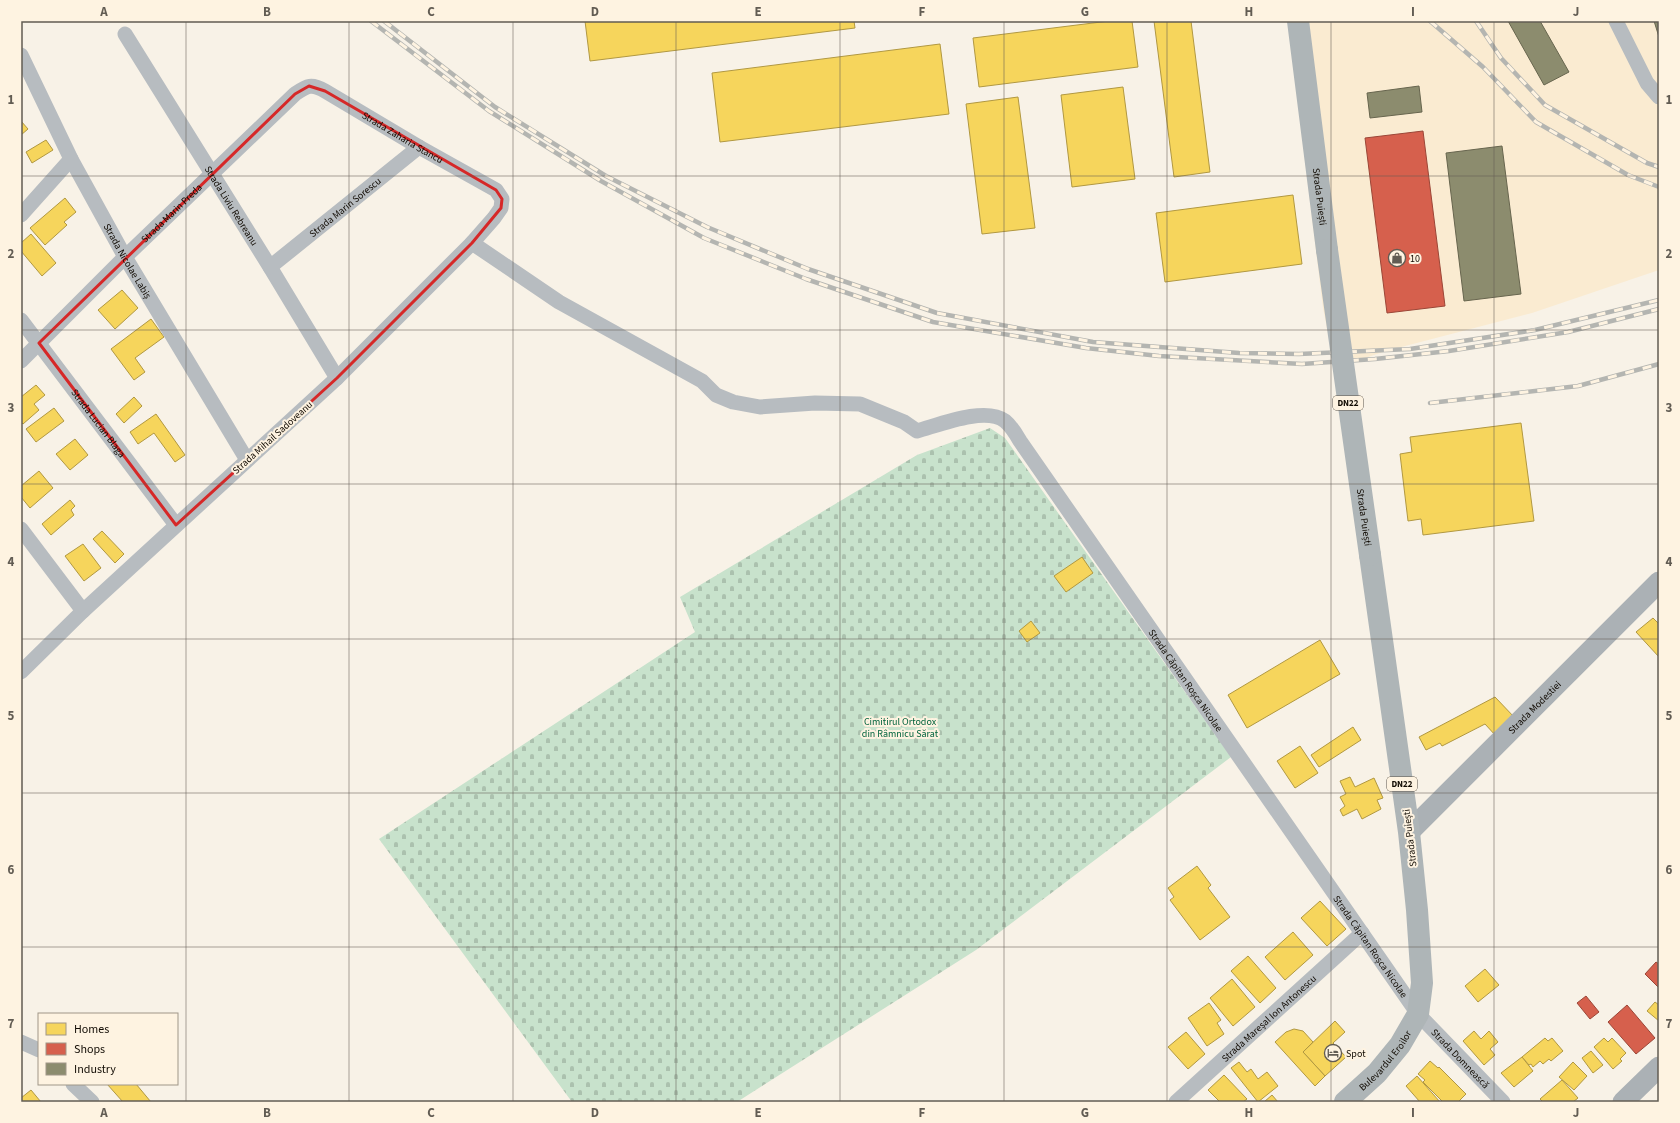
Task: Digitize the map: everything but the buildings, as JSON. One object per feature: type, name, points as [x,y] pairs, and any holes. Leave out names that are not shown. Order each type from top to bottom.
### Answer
[{"type":"main road","name":"Strada Puiești","points":[[1298,21],[1327,250],[1409,832],[1417,910],[1422,983],[1418,1014]]},
{"type":"main road","name":"Bulevardul Eroilor","points":[[1345,1102],[1377,1073],[1389,1059],[1400,1045],[1418,1014]]},
{"type":"street","points":[[1616,21],[1647,83],[1659,97]]},
{"type":"street","name":"Strada Liviu Rebreanu","points":[[125,34],[337,378]]},
{"type":"street","name":"Strada Nicolae Labiș","points":[[21,55],[70,160],[125,257],[247,460]]},
{"type":"street","name":"Strada Marin Preda","points":[[21,361],[125,257],[296,94],[309,86]]},
{"type":"street","name":"Strada Zaharia Stancu","points":[[309,86],[321,88],[419,147],[496,190]]},
{"type":"street","name":"Strada Marin Sorescu","points":[[270,267],[419,147]]},
{"type":"street","points":[[21,215],[70,160]]},
{"type":"street","name":"Strada Mihail Sadoveanu","points":[[21,672],[83,611],[337,378],[472,243],[501,208],[502,199],[496,190]]},
{"type":"street","name":"Strada Căpitan Roșca Nicolae","points":[[472,243],[559,302],[702,380],[716,395],[733,402],[760,407],[815,403],[860,404],[904,422],[917,432],[968,417],[985,415],[1004,420],[1418,1014]]},
{"type":"street","name":"Strada Lucian Blaga","points":[[21,320],[176,525]]},
{"type":"street","points":[[21,529],[83,611]]},
{"type":"street","name":"Strada Modestiei","points":[[1409,832],[1659,582]]},
{"type":"street","name":"Strada Mareșal Ion Antonescu","points":[[1176,1102],[1362,933]]},
{"type":"street","name":"Strada Domnească","points":[[1418,1014],[1503,1102]]},
{"type":"street","points":[[21,1042],[38,1050]]},
{"type":"street","points":[[1623,1102],[1659,1067]]},
{"type":"street","points":[[74,1085],[92,1102]]},
{"type":"highlighted area","points":[[309,86],[325,91],[496,190],[502,199],[501,208],[472,243],[337,378],[176,525],[39,343],[295,94]]},
{"type":"shaded area","points":[[1288,21],[1659,21],[1659,270],[1532,313],[1386,351],[1335,368],[1323,308]]},
{"type":"green space","name":"Cimitirul Ortodox din Râmnicu Sărat","points":[[990,428],[1005,438],[1231,757],[976,950],[737,1102],[572,1102],[379,839],[695,632],[680,597],[917,455]]},
{"type":"railway","points":[[371,21],[489,111],[601,181],[704,238],[806,279],[933,322],[1086,348],[1159,356],[1302,364],[1375,359],[1449,351],[1568,332],[1659,309]]},
{"type":"railway","points":[[384,21],[495,107],[606,176],[707,227],[808,269],[937,313],[1093,342],[1239,353],[1299,354],[1410,349],[1535,330],[1659,300]]},
{"type":"railway","points":[[1430,21],[1483,67],[1536,122],[1628,175],[1659,187]]},
{"type":"railway","points":[[1476,21],[1501,58],[1545,105],[1647,163],[1659,167]]},
{"type":"railway","points":[[1430,403],[1578,386],[1659,364]]},
{"type":"place","name":"10","points":[[1397,258]]},
{"type":"place","name":"Spot","points":[[1333,1053]]}]
